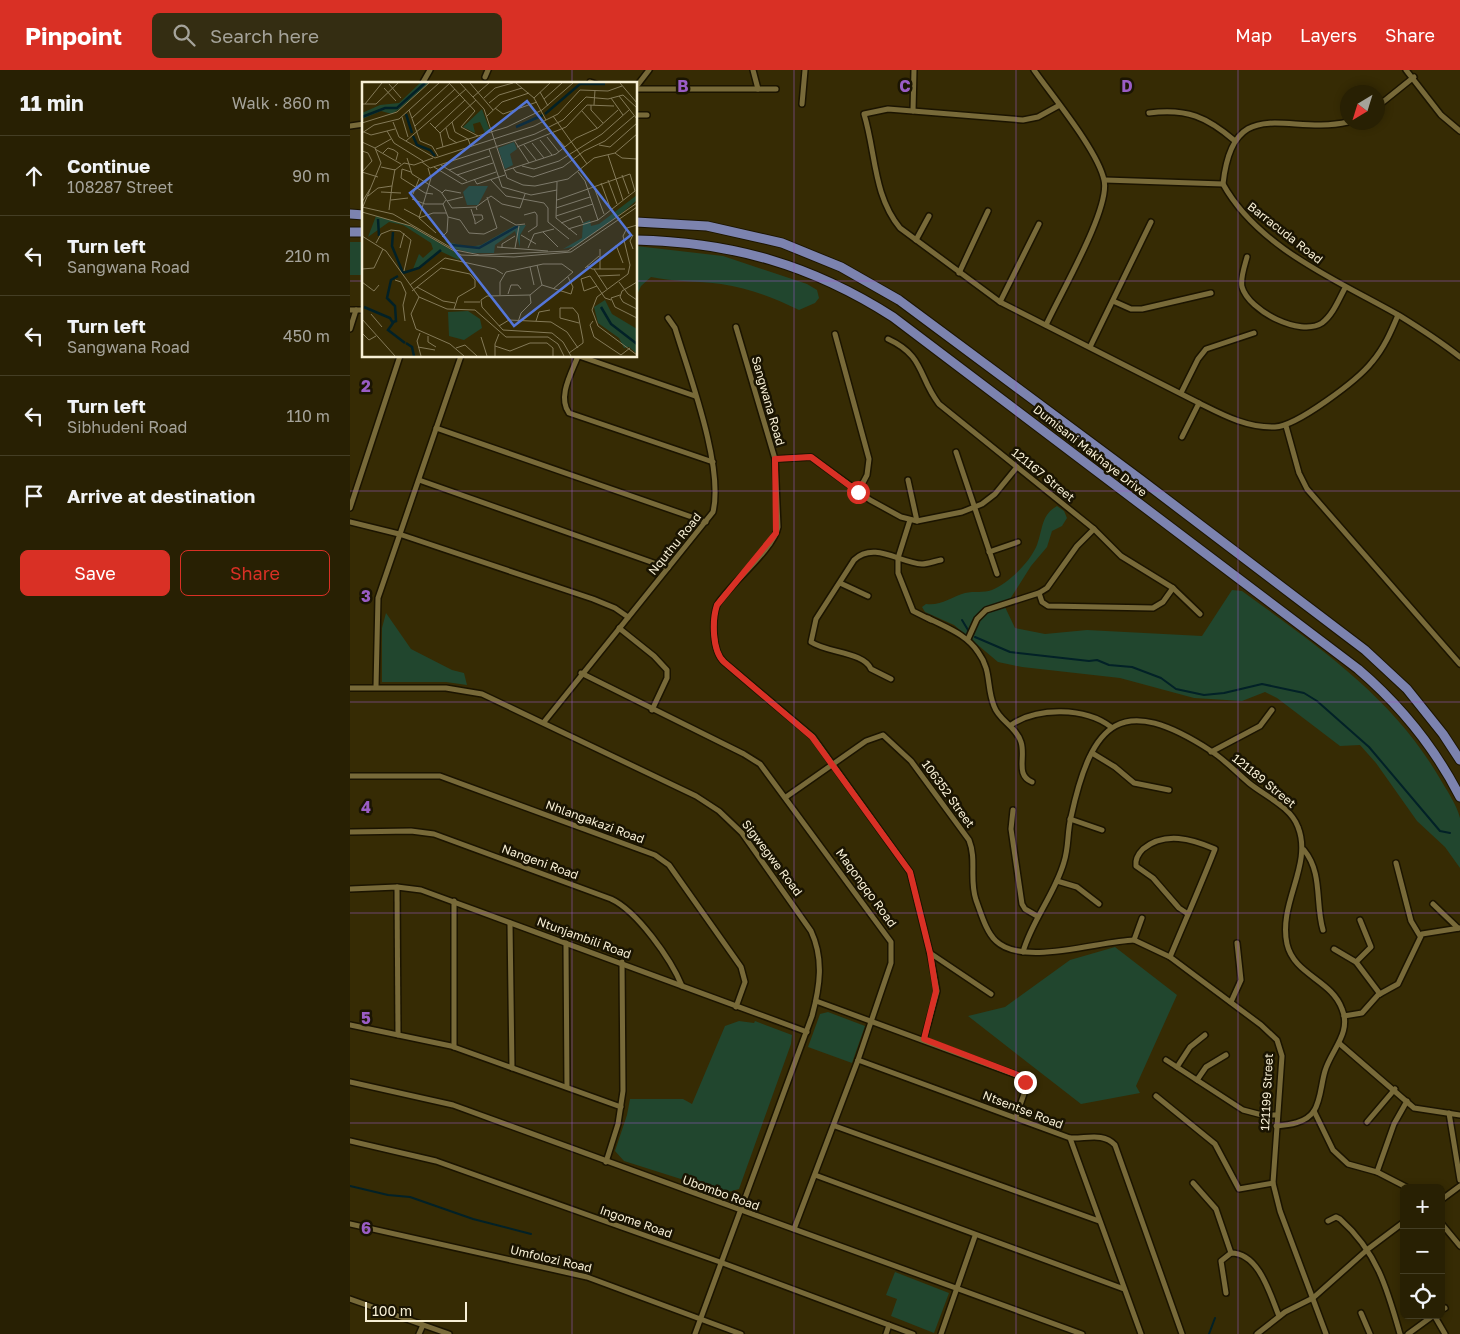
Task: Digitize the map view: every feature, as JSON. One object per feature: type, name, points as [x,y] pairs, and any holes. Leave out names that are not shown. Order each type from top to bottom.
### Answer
[{"type":"main road","name":"Dumisani Makhaye Drive","points":[[638,222],[707,226],[782,243],[841,267],[899,300],[1140,479],[1364,650],[1400,682],[1420,704],[1460,760]]},
{"type":"main road","name":"Dumisani Makhaye Drive","points":[[638,240],[703,244],[775,260],[834,283],[893,317],[1358,669],[1390,699],[1413,725],[1441,764],[1460,798]]},
{"type":"street","points":[[423,82],[430,70]]},
{"type":"street","points":[[485,77],[488,70]]},
{"type":"street","points":[[638,85],[650,70]]},
{"type":"street","points":[[753,70],[758,89]]},
{"type":"street","points":[[802,104],[806,70]]},
{"type":"street","points":[[913,111],[914,70]]},
{"type":"street","points":[[1034,70],[1094,155],[1105,180],[1102,205],[1095,223],[1046,325]]},
{"type":"street","points":[[1406,70],[1414,77],[1442,115],[1460,131]]},
{"type":"street","points":[[1385,100],[1414,77]]},
{"type":"street","points":[[638,88],[776,89]]},
{"type":"street","points":[[1058,106],[1038,116],[1023,120],[888,109],[864,114],[871,135],[877,178],[885,206],[900,228],[1000,302],[1244,424],[1263,427],[1286,426],[1338,392],[1370,364],[1380,352],[1398,315]]},
{"type":"street","points":[[1149,113],[1197,115],[1214,123],[1236,141]]},
{"type":"street","points":[[638,115],[647,115]]},
{"type":"street","points":[[1105,180],[1222,184],[1226,160],[1236,141],[1250,127],[1265,122],[1319,126],[1340,123]]},
{"type":"street","name":"Barracuda Road","points":[[1222,184],[1238,208],[1256,225],[1303,262],[1345,288],[1398,315],[1460,356]]},
{"type":"street","points":[[959,273],[988,211]]},
{"type":"street","points":[[916,240],[929,216]]},
{"type":"street","points":[[1090,347],[1152,222]]},
{"type":"street","points":[[1000,302],[1040,224]]},
{"type":"street","points":[[1247,257],[1242,282],[1244,293],[1256,306],[1291,325],[1305,328],[1321,323],[1335,307],[1345,288]]},
{"type":"street","points":[[1114,301],[1131,309],[1142,309],[1211,293]]},
{"type":"street","points":[[350,310],[362,310]]},
{"type":"street","points":[[350,329],[356,310]]},
{"type":"street","name":"Nquthu Road","points":[[544,722],[581,673],[713,512],[716,497],[713,462],[675,328],[668,318]]},
{"type":"street","name":"Sangwana Road","points":[[736,327],[775,459],[777,530],[768,545],[717,605],[715,613],[716,649],[724,662],[808,732],[834,765],[910,872],[930,953],[936,991],[924,1039]]},
{"type":"street","points":[[1181,393],[1198,359],[1206,348],[1254,333]]},
{"type":"street","points":[[835,334],[869,459],[867,475],[858,492]]},
{"type":"street","name":"121167 Street","points":[[888,339],[905,350],[918,362],[930,390],[939,404],[1094,529],[1127,561],[1173,588],[1200,614]]},
{"type":"street","points":[[350,508],[399,358]]},
{"type":"street","points":[[376,687],[376,603],[459,358]]},
{"type":"street","points":[[578,358],[564,396],[566,408],[569,412],[713,462]]},
{"type":"street","points":[[585,358],[695,396]]},
{"type":"street","points":[[1182,437],[1199,403]]},
{"type":"street","points":[[1286,426],[1299,473],[1307,489],[1460,664]]},
{"type":"street","points":[[436,428],[706,522]]},
{"type":"street","points":[[956,452],[996,574]]},
{"type":"street","points":[[775,459],[811,457],[858,492],[910,520],[918,521],[974,508],[995,494],[1017,467]]},
{"type":"street","points":[[419,480],[668,568]]},
{"type":"street","points":[[908,480],[918,521]]},
{"type":"street","points":[[910,520],[898,558],[899,581],[913,611],[938,623]]},
{"type":"street","points":[[350,522],[399,534],[593,599],[615,608],[628,616]]},
{"type":"street","points":[[968,640],[977,619],[986,610],[1039,593],[1052,582],[1077,546],[1094,529]]},
{"type":"street","points":[[989,552],[1018,542]]},
{"type":"street","points":[[891,679],[872,669],[870,665],[856,657],[826,650],[814,644],[810,639],[816,619],[854,560],[861,555],[889,554],[921,564],[941,560]]},
{"type":"street","points":[[840,583],[868,596]]},
{"type":"street","points":[[1039,593],[1043,603],[1048,606],[1153,608],[1163,602],[1173,588]]},
{"type":"street","points":[[928,618],[968,640],[988,668],[992,700],[996,712],[1011,725],[1022,744],[1022,774],[1026,780],[1032,782]]},
{"type":"street","points":[[619,628],[654,656],[667,670],[666,678],[652,710]]},
{"type":"street","name":"Maqongqo Road","points":[[581,673],[760,764],[891,942],[891,963],[835,1126],[794,1229]]},
{"type":"street","name":"Sigwegwe Road","points":[[350,688],[465,690],[490,697],[682,788],[714,806],[729,818],[762,859],[811,931],[816,944],[820,971],[816,1001],[807,1032],[741,1211],[720,1262],[695,1334]]},
{"type":"street","points":[[1211,752],[1260,726],[1272,710]]},
{"type":"street","points":[[1011,725],[1027,715],[1064,713],[1093,717],[1111,727],[1097,742],[1092,753],[1070,819],[1065,860],[1057,881],[1028,932],[1022,952]]},
{"type":"street","name":"121189 Street","points":[[1111,727],[1136,720],[1153,722],[1183,734],[1211,752],[1293,817],[1298,825],[1304,850],[1287,908],[1287,945],[1297,964],[1331,990],[1344,1016]]},
{"type":"street","name":"106352 Street","points":[[786,797],[872,737],[883,736],[890,740],[911,762],[969,840],[973,852],[971,877],[973,889],[991,934],[1001,944],[1022,952],[1039,954],[1108,942],[1134,940]]},
{"type":"street","points":[[1092,753],[1115,767],[1134,783],[1169,790]]},
{"type":"street","name":"Nhlangakazi Road","points":[[350,776],[440,776],[661,858],[669,865],[741,967],[745,982],[736,1006]]},
{"type":"street","points":[[1013,810],[1011,829],[1022,904],[1025,909],[1037,916]]},
{"type":"street","points":[[1070,819],[1102,830]]},
{"type":"street","name":"Nangeni Road","points":[[350,832],[411,831],[434,834],[611,899],[625,907],[636,918],[676,972],[682,986]]},
{"type":"street","points":[[1170,957],[1216,849],[1187,839],[1167,839],[1144,848],[1136,860],[1138,868],[1153,878],[1179,908],[1188,914]]},
{"type":"street","points":[[1304,850],[1314,866],[1323,930]]},
{"type":"street","points":[[1396,863],[1411,921],[1420,936]]},
{"type":"street","points":[[1057,881],[1077,887],[1099,904]]},
{"type":"street","points":[[397,887],[398,1035]]},
{"type":"street","name":"Ntunjambili Road","points":[[350,889],[397,887],[422,890],[622,962],[807,1032]]},
{"type":"street","points":[[454,901],[454,1047]]},
{"type":"street","points":[[1433,904],[1459,928]]},
{"type":"street","points":[[1134,940],[1142,918]]},
{"type":"street","points":[[1356,962],[1371,946],[1360,920]]},
{"type":"street","points":[[510,923],[512,1068]]},
{"type":"street","points":[[1276,1126],[1302,1121],[1314,1111],[1327,1064],[1340,1044],[1344,1016],[1362,1013],[1380,994],[1392,989],[1400,982],[1420,936],[1426,932],[1459,928]]},
{"type":"street","name":"121199 Street","points":[[1134,940],[1170,957],[1231,1002],[1273,1035],[1280,1048],[1282,1056],[1273,1183],[1276,1202],[1326,1334]]},
{"type":"street","points":[[566,943],[566,1087]]},
{"type":"street","points":[[1231,1002],[1241,980],[1237,943]]},
{"type":"street","points":[[1334,949],[1356,962],[1380,994]]},
{"type":"street","points":[[930,953],[991,994]]},
{"type":"street","points":[[606,1162],[621,1107],[623,1091],[622,962]]},
{"type":"street","points":[[816,1001],[924,1039],[1022,1077],[1026,1088],[1016,1117]]},
{"type":"street","points":[[350,1025],[454,1047],[621,1107]]},
{"type":"street","points":[[1177,1067],[1190,1047],[1205,1035]]},
{"type":"street","points":[[1340,1044],[1395,1089],[1414,1108],[1460,1115]]},
{"type":"street","points":[[1197,1080],[1206,1067],[1226,1055]]},
{"type":"street","name":"Ntsentse Road","points":[[858,1060],[1070,1138],[1141,1334]]},
{"type":"street","points":[[1166,1060],[1244,1110],[1262,1115],[1277,1115]]},
{"type":"street","name":"Ubombo Road","points":[[350,1082],[453,1105],[1082,1334]]},
{"type":"street","points":[[1367,1122],[1395,1089]]},
{"type":"street","points":[[1156,1096],[1215,1144],[1239,1189],[1273,1183]]},
{"type":"street","points":[[1377,1172],[1394,1124],[1407,1101]]},
{"type":"street","points":[[1314,1111],[1336,1155],[1353,1167],[1377,1172],[1400,1184]]},
{"type":"street","points":[[1449,1113],[1460,1180]]},
{"type":"street","points":[[835,1126],[1099,1221]]},
{"type":"street","points":[[1070,1138],[1102,1137],[1116,1145],[1182,1334]]},
{"type":"street","name":"Ingome Road","points":[[350,1141],[430,1159],[720,1262],[804,1295],[913,1334]]},
{"type":"street","points":[[815,1176],[1124,1289]]},
{"type":"street","points":[[1194,1183],[1216,1209],[1231,1253]]},
{"type":"street","points":[[1445,1197],[1460,1186]]},
{"type":"street","points":[[1328,1221],[1333,1217],[1340,1219],[1368,1249],[1382,1278],[1400,1334]]},
{"type":"street","name":"Umfolozi Road","points":[[350,1224],[587,1277],[741,1334]]},
{"type":"street","points":[[1257,1334],[1279,1316],[1313,1298],[1368,1249],[1400,1225]]},
{"type":"street","points":[[1445,1228],[1460,1246]]},
{"type":"street","points":[[940,1334],[975,1236]]},
{"type":"street","points":[[1226,1293],[1220,1263],[1231,1253],[1242,1254],[1253,1263],[1260,1273],[1279,1316]]},
{"type":"street","points":[[350,1299],[449,1334]]},
{"type":"street","points":[[1361,1313],[1370,1334]]},
{"type":"street","points":[[1408,1334],[1429,1319]]},
{"type":"street","points":[[1436,1319],[1445,1334]]},
{"type":"street","points":[[420,1334],[423,1324]]},
{"type":"street","points":[[886,1334],[889,1325]]},
{"type":"green space","points":[[350,242],[362,242],[362,275],[350,275]]},
{"type":"green space","points":[[638,246],[723,256],[807,284],[817,290],[819,298],[815,303],[799,310],[761,294],[712,283],[651,277],[641,286],[638,293]]},
{"type":"green space","points":[[1057,506],[1064,511],[1067,518],[1062,526],[1052,531],[1047,547],[1031,566],[1005,607],[1015,628],[1045,634],[1087,630],[1202,636],[1232,590],[1242,591],[1325,652],[1351,674],[1399,721],[1439,777],[1459,813],[1460,868],[1445,847],[1417,821],[1376,763],[1360,745],[1340,746],[1277,698],[1265,692],[1242,701],[1194,698],[1120,678],[1022,667],[998,662],[954,625],[925,612],[922,607],[926,604],[941,602],[965,593],[992,590],[1012,577],[1034,552],[1045,518]]},
{"type":"green space","points":[[386,613],[411,649],[452,670],[464,673],[467,685],[446,682],[382,682],[382,628]]},
{"type":"green space","points":[[1115,947],[1177,995],[1136,1086],[1140,1093],[1081,1104],[968,1016],[1005,1007],[1070,960]]},
{"type":"green space","points":[[828,1012],[865,1026],[852,1063],[808,1047],[820,1014]]},
{"type":"green space","points":[[739,1021],[754,1023],[755,1021],[792,1035],[791,1044],[739,1189],[725,1193],[624,1161],[615,1151],[627,1115],[630,1099],[683,1099],[692,1104],[725,1026]]},
{"type":"green space","points":[[895,1272],[949,1293],[934,1333],[891,1316],[897,1299],[886,1295]]},
{"type":"waterway","points":[[962,620],[968,630]]},
{"type":"waterway","points":[[975,637],[1010,652],[1089,661],[1097,660],[1109,665],[1132,667],[1161,678],[1176,689],[1204,695],[1224,693],[1262,684],[1304,693],[1317,701],[1369,747],[1440,831],[1450,833]]},
{"type":"waterway","points":[[350,1186],[388,1195],[410,1197],[473,1219],[531,1234]]},
{"type":"waterway","points":[[1209,1334],[1215,1318]]},
{"type":"route","points":[[858,492],[814,458],[803,456],[775,459],[778,527],[768,545],[717,605],[715,613],[717,654],[720,659],[812,737],[913,877],[930,953],[936,991],[924,1039],[1018,1075],[1025,1082]]}]
